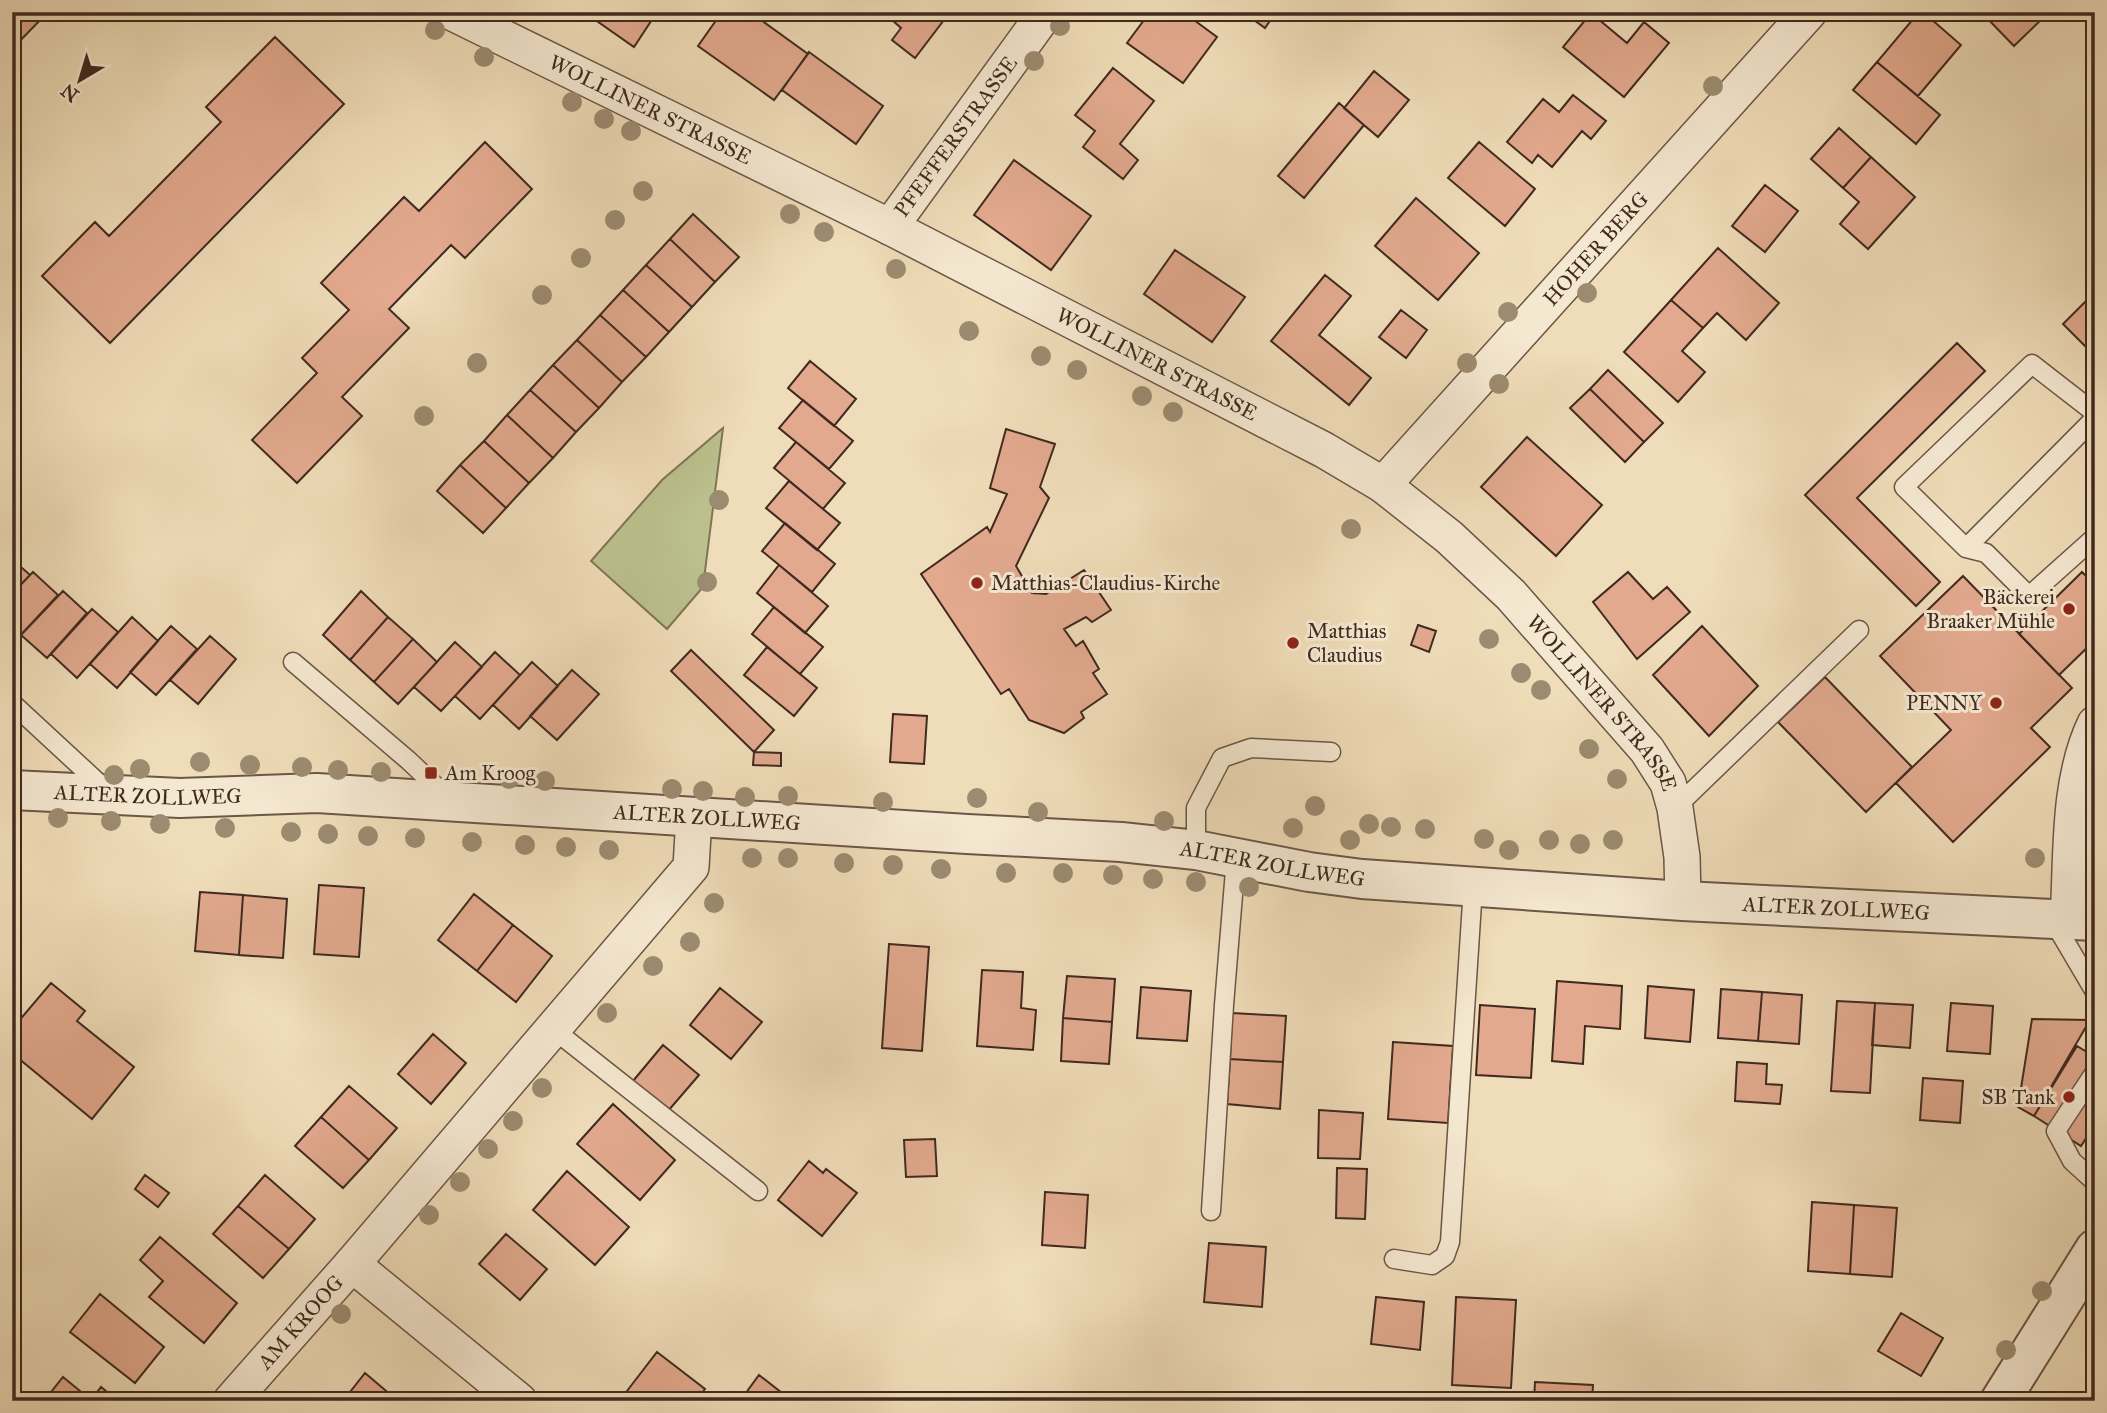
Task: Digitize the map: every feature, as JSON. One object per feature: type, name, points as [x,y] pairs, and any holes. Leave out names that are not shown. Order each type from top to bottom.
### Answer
[{"type":"street","name":"WOLLINER STRASSE","points":[[451,12],[890,227],[1324,450],[1383,485],[1449,537],[1511,595],[1647,750],[1668,783],[1675,808],[1682,857],[1683,901]]},
{"type":"street","name":"PFEFFERSTRASSE","points":[[890,227],[1046,12]]},
{"type":"street","name":"HOHER BERG","points":[[1383,485],[1809,12]]},
{"type":"street","points":[[2072,920],[2075,795],[2091,740]]},
{"type":"street","name":"ALTER ZOLLWEG","points":[[12,790],[180,798],[317,793],[1121,842],[1196,850],[1363,879],[1683,901],[2072,920]]},
{"type":"street","name":"AM KROOG","points":[[231,1401],[352,1264],[691,867],[694,817]]},
{"type":"street","points":[[2000,1401],[2095,1249]]},
{"type":"street","points":[[352,1264],[519,1401]]},
{"type":"lane","points":[[2095,413],[2032,364],[1904,487],[1966,548],[1986,553],[2029,596],[2095,537]]},
{"type":"lane","points":[[1966,548],[2095,418]]},
{"type":"lane","points":[[1675,808],[1859,630]]},
{"type":"lane","points":[[293,662],[451,801]]},
{"type":"lane","points":[[12,703],[113,796]]},
{"type":"lane","points":[[1196,850],[1196,808],[1222,758],[1251,748],[1331,752]]},
{"type":"lane","points":[[1211,1211],[1236,858]]},
{"type":"lane","points":[[1394,1259],[1432,1265],[1446,1256],[1450,1242],[1474,887]]},
{"type":"lane","points":[[2072,920],[2095,992]]},
{"type":"lane","points":[[553,1029],[758,1191]]},
{"type":"lane","points":[[2095,1072],[2056,1131],[2072,1161],[2095,1182]]},
{"type":"green space","points":[[723,428],[703,587],[667,629],[591,561],[662,480]]},
{"type":"building","points":[[12,12],[48,12],[12,49]]},
{"type":"building","points":[[584,12],[657,12],[634,47]]},
{"type":"building","points":[[722,12],[750,12],[808,54],[774,100],[698,46]]},
{"type":"building","points":[[883,12],[950,12],[915,58],[892,40],[901,28]]},
{"type":"building","points":[[1150,12],[1183,12],[1217,37],[1183,83],[1127,43]]},
{"type":"building","points":[[1243,12],[1276,12],[1265,28]]},
{"type":"building","points":[[1919,12],[1923,12],[1961,45],[1918,96],[1877,62]]},
{"type":"building","points":[[1981,12],[2046,12],[2047,14],[2014,46]]},
{"type":"building","points":[[1591,13],[1627,43],[1644,22],[1669,43],[1624,97],[1563,47]]},
{"type":"building","points":[[275,37],[344,104],[110,343],[42,276],[95,222],[109,236],[221,122],[206,107]]},
{"type":"building","points":[[809,52],[883,106],[856,144],[782,90]]},
{"type":"building","points":[[1877,62],[1940,115],[1916,144],[1853,90]]},
{"type":"building","points":[[1113,68],[1154,101],[1120,144],[1138,160],[1123,179],[1083,147],[1095,131],[1075,115]]},
{"type":"building","points":[[1374,71],[1409,100],[1378,137],[1344,108]]},
{"type":"building","points":[[1573,95],[1606,121],[1591,139],[1582,131],[1552,167],[1538,155],[1532,163],[1507,142],[1543,99],[1559,112]]},
{"type":"building","points":[[1339,103],[1364,125],[1304,198],[1278,176]]},
{"type":"building","points":[[1839,128],[1871,157],[1843,188],[1811,159]]},
{"type":"building","points":[[485,142],[532,189],[465,258],[451,245],[389,309],[409,328],[342,397],[362,416],[297,483],[252,440],[317,373],[302,358],[349,310],[321,283],[404,197],[419,211]]},
{"type":"building","points":[[1479,142],[1535,189],[1505,226],[1448,178]]},
{"type":"building","points":[[1871,157],[1915,197],[1868,249],[1840,224],[1859,202],[1843,188]]},
{"type":"building","points":[[1014,160],[1091,216],[1051,270],[974,215]]},
{"type":"building","points":[[1765,185],[1798,211],[1765,252],[1732,226]]},
{"type":"building","points":[[1416,198],[1479,253],[1438,300],[1375,246]]},
{"type":"building","points":[[693,214],[739,257],[715,282],[670,239]]},
{"type":"building","points":[[670,239],[715,282],[692,307],[646,265]]},
{"type":"building","points":[[1718,248],[1779,303],[1746,340],[1717,313],[1703,328],[1671,300]]},
{"type":"building","points":[[1175,250],[1245,297],[1212,342],[1144,294]]},
{"type":"building","points":[[646,265],[692,307],[669,332],[623,290]]},
{"type":"building","points":[[1325,275],[1351,296],[1319,335],[1371,378],[1349,405],[1271,341]]},
{"type":"building","points":[[623,290],[669,332],[646,357],[600,315]]},
{"type":"building","points":[[2095,292],[2095,356],[2063,324]]},
{"type":"building","points":[[1671,300],[1703,328],[1682,351],[1705,372],[1678,402],[1624,352]]},
{"type":"building","points":[[1401,310],[1427,330],[1406,358],[1379,337]]},
{"type":"building","points":[[600,315],[646,357],[622,382],[577,340]]},
{"type":"building","points":[[577,340],[622,382],[599,408],[553,365]]},
{"type":"building","points":[[1957,343],[1985,371],[1857,498],[1940,582],[1916,606],[1805,495]]},
{"type":"building","points":[[810,361],[856,399],[834,426],[788,388]]},
{"type":"building","points":[[553,365],[599,408],[576,432],[530,390]]},
{"type":"building","points":[[1608,370],[1663,423],[1644,442],[1590,389]]},
{"type":"building","points":[[1590,389],[1644,442],[1625,462],[1570,408]]},
{"type":"building","points":[[530,390],[576,432],[553,458],[507,415]]},
{"type":"building","points":[[803,400],[853,441],[829,469],[779,428]]},
{"type":"building","points":[[507,415],[553,458],[529,483],[484,441]]},
{"type":"building","name":"Matthias-Claudius-Kirche","points":[[1006,429],[1055,444],[1040,487],[1049,498],[1016,566],[1032,593],[1046,594],[1084,570],[1111,610],[1092,622],[1086,617],[1064,629],[1076,646],[1083,641],[1099,669],[1093,673],[1107,694],[1081,712],[1084,718],[1064,733],[1029,720],[1009,689],[1001,694],[921,574],[987,527],[990,532],[1007,494],[990,488]]},
{"type":"building","points":[[1527,437],[1602,505],[1556,556],[1481,487]]},
{"type":"building","points":[[484,441],[529,483],[506,508],[460,465]]},
{"type":"building","points":[[796,442],[845,483],[823,509],[774,468]]},
{"type":"building","points":[[460,465],[506,508],[483,533],[437,491]]},
{"type":"building","points":[[789,481],[840,523],[817,550],[766,508]]},
{"type":"building","points":[[785,523],[835,564],[812,592],[762,551]]},
{"type":"building","points":[[12,559],[30,575],[12,594]]},
{"type":"building","points":[[779,565],[828,606],[805,633],[757,593]]},
{"type":"building","points":[[33,572],[58,595],[16,640],[12,636],[12,594]]},
{"type":"building","points":[[1628,572],[1653,599],[1667,587],[1690,612],[1637,659],[1593,602]]},
{"type":"building","name":"Bäckerei Braaker Mühle","points":[[2082,572],[2095,585],[2095,640],[2059,675],[2019,634]]},
{"type":"building","points":[[1963,576],[2072,688],[2031,728],[2050,747],[1953,842],[1896,783],[1951,730],[1880,656]]},
{"type":"building","points":[[63,591],[87,613],[47,658],[21,635]]},
{"type":"building","points":[[361,591],[388,617],[350,660],[323,635]]},
{"type":"building","points":[[774,607],[823,647],[800,674],[752,634]]},
{"type":"building","points":[[92,609],[118,632],[77,678],[51,654]]},
{"type":"building","points":[[132,617],[158,641],[117,688],[90,664]]},
{"type":"building","points":[[388,617],[413,639],[374,682],[350,660]]},
{"type":"building","points":[[1418,625],[1436,631],[1429,652],[1411,645]]},
{"type":"building","points":[[171,626],[197,649],[156,695],[130,672]]},
{"type":"building","points":[[1702,626],[1758,686],[1709,736],[1653,675]]},
{"type":"building","points":[[210,636],[236,659],[198,704],[170,680]]},
{"type":"building","points":[[413,639],[437,662],[398,704],[374,682]]},
{"type":"building","points":[[455,642],[482,667],[441,711],[414,687]]},
{"type":"building","points":[[767,647],[817,688],[794,716],[744,675]]},
{"type":"building","points":[[691,650],[774,730],[754,752],[671,671]]},
{"type":"building","points":[[495,652],[520,675],[480,719],[455,696]]},
{"type":"building","points":[[532,662],[558,686],[519,729],[493,705]]},
{"type":"building","points":[[572,670],[599,694],[557,740],[530,716]]},
{"type":"building","points":[[1825,677],[1912,767],[1866,812],[1778,722]]},
{"type":"building","points":[[893,714],[927,716],[924,764],[890,762]]},
{"type":"building","points":[[754,752],[781,753],[781,766],[753,765]]},
{"type":"building","points":[[319,885],[364,888],[359,957],[314,954]]},
{"type":"building","points":[[200,892],[243,895],[239,955],[195,951]]},
{"type":"building","points":[[474,894],[513,925],[477,971],[438,940]]},
{"type":"building","points":[[243,895],[287,899],[283,958],[239,955]]},
{"type":"building","points":[[513,925],[552,956],[516,1002],[477,971]]},
{"type":"building","points":[[889,944],[929,947],[922,1051],[882,1048]]},
{"type":"building","points":[[982,970],[1023,972],[1021,1008],[1036,1010],[1033,1050],[977,1046]]},
{"type":"building","points":[[1067,976],[1115,979],[1112,1022],[1063,1018]]},
{"type":"building","points":[[1557,981],[1622,986],[1620,1029],[1585,1026],[1583,1064],[1552,1061]]},
{"type":"building","points":[[51,983],[85,1011],[77,1021],[134,1067],[92,1119],[12,1053],[12,1029]]},
{"type":"building","points":[[1648,986],[1694,990],[1690,1042],[1645,1038]]},
{"type":"building","points":[[1141,987],[1191,991],[1187,1041],[1137,1038]]},
{"type":"building","points":[[720,988],[762,1022],[731,1059],[690,1025]]},
{"type":"building","points":[[1721,989],[1762,992],[1758,1041],[1718,1038]]},
{"type":"building","points":[[1762,992],[1802,995],[1799,1044],[1758,1041]]},
{"type":"building","points":[[1837,1001],[1875,1003],[1870,1093],[1831,1091]]},
{"type":"building","points":[[1875,1003],[1913,1005],[1910,1048],[1872,1045]]},
{"type":"building","points":[[1951,1003],[1993,1006],[1990,1054],[1947,1051]]},
{"type":"building","points":[[1480,1005],[1535,1009],[1531,1078],[1476,1075]]},
{"type":"building","points":[[1232,1013],[1286,1016],[1283,1062],[1230,1059]]},
{"type":"building","points":[[1063,1018],[1112,1022],[1109,1064],[1061,1061]]},
{"type":"building","points":[[2032,1019],[2090,1020],[2034,1116],[2018,1107]]},
{"type":"building","points":[[433,1034],[466,1063],[431,1104],[398,1074]]},
{"type":"building","points":[[1393,1042],[1453,1046],[1448,1123],[1388,1119]]},
{"type":"building","points":[[663,1045],[699,1075],[668,1111],[633,1081]]},
{"type":"building","points":[[2077,1046],[2095,1057],[2095,1124],[2081,1146],[2034,1116]]},
{"type":"building","points":[[1230,1059],[1283,1062],[1280,1109],[1227,1104]]},
{"type":"building","points":[[1737,1062],[1767,1064],[1766,1084],[1782,1085],[1780,1104],[1735,1101]]},
{"type":"building","points":[[1923,1078],[1963,1081],[1960,1123],[1920,1120]]},
{"type":"building","points":[[349,1086],[397,1128],[369,1160],[321,1117]]},
{"type":"building","points":[[613,1104],[675,1160],[640,1200],[577,1144]]},
{"type":"building","points":[[1319,1110],[1363,1113],[1360,1159],[1318,1158]]},
{"type":"building","points":[[321,1117],[369,1160],[343,1188],[295,1146]]},
{"type":"building","points":[[935,1139],[937,1176],[906,1177],[904,1140]]},
{"type":"building","points":[[809,1161],[823,1173],[826,1169],[857,1193],[822,1236],[778,1200]]},
{"type":"building","points":[[1337,1168],[1367,1169],[1365,1219],[1336,1218]]},
{"type":"building","points":[[567,1171],[629,1227],[595,1265],[533,1210]]},
{"type":"building","points":[[145,1175],[169,1193],[158,1207],[135,1189]]},
{"type":"building","points":[[265,1175],[315,1219],[289,1249],[238,1206]]},
{"type":"building","points":[[1045,1192],[1088,1195],[1085,1248],[1042,1245]]},
{"type":"building","points":[[1812,1202],[1854,1205],[1850,1274],[1808,1271]]},
{"type":"building","points":[[1854,1205],[1897,1208],[1892,1277],[1850,1274]]},
{"type":"building","points":[[238,1206],[289,1249],[263,1278],[213,1234]]},
{"type":"building","points":[[506,1234],[547,1269],[520,1300],[479,1264]]},
{"type":"building","points":[[160,1237],[237,1303],[204,1343],[149,1297],[163,1281],[140,1260]]},
{"type":"building","points":[[1209,1243],[1266,1247],[1262,1307],[1204,1302]]},
{"type":"building","points":[[100,1294],[164,1347],[135,1383],[70,1332]]},
{"type":"building","points":[[1376,1297],[1424,1302],[1420,1350],[1371,1344]]},
{"type":"building","points":[[1456,1297],[1516,1300],[1511,1388],[1452,1385]]},
{"type":"building","points":[[1901,1313],[1943,1338],[1921,1376],[1878,1351]]},
{"type":"building","points":[[657,1352],[705,1389],[696,1401],[640,1401],[627,1391]]},
{"type":"building","points":[[365,1373],[398,1401],[343,1401]]},
{"type":"building","points":[[759,1375],[782,1393],[776,1401],[740,1401]]},
{"type":"building","points":[[63,1377],[91,1400],[101,1387],[118,1401],[44,1401]]},
{"type":"building","points":[[1535,1382],[1593,1385],[1592,1401],[1534,1401]]},
{"type":"place","name":"Matthias-Claudius-Kirche","points":[[977,583]]},
{"type":"place","name":"Bäckerei Braaker Mühle","points":[[2069,609]]},
{"type":"place","name":"Matthias Claudius","points":[[1293,643]]},
{"type":"place","name":"PENNY","points":[[1996,703]]},
{"type":"place","name":"Am Kroog","points":[[431,773]]},
{"type":"place","name":"SB Tank","points":[[2069,1097]]}]
